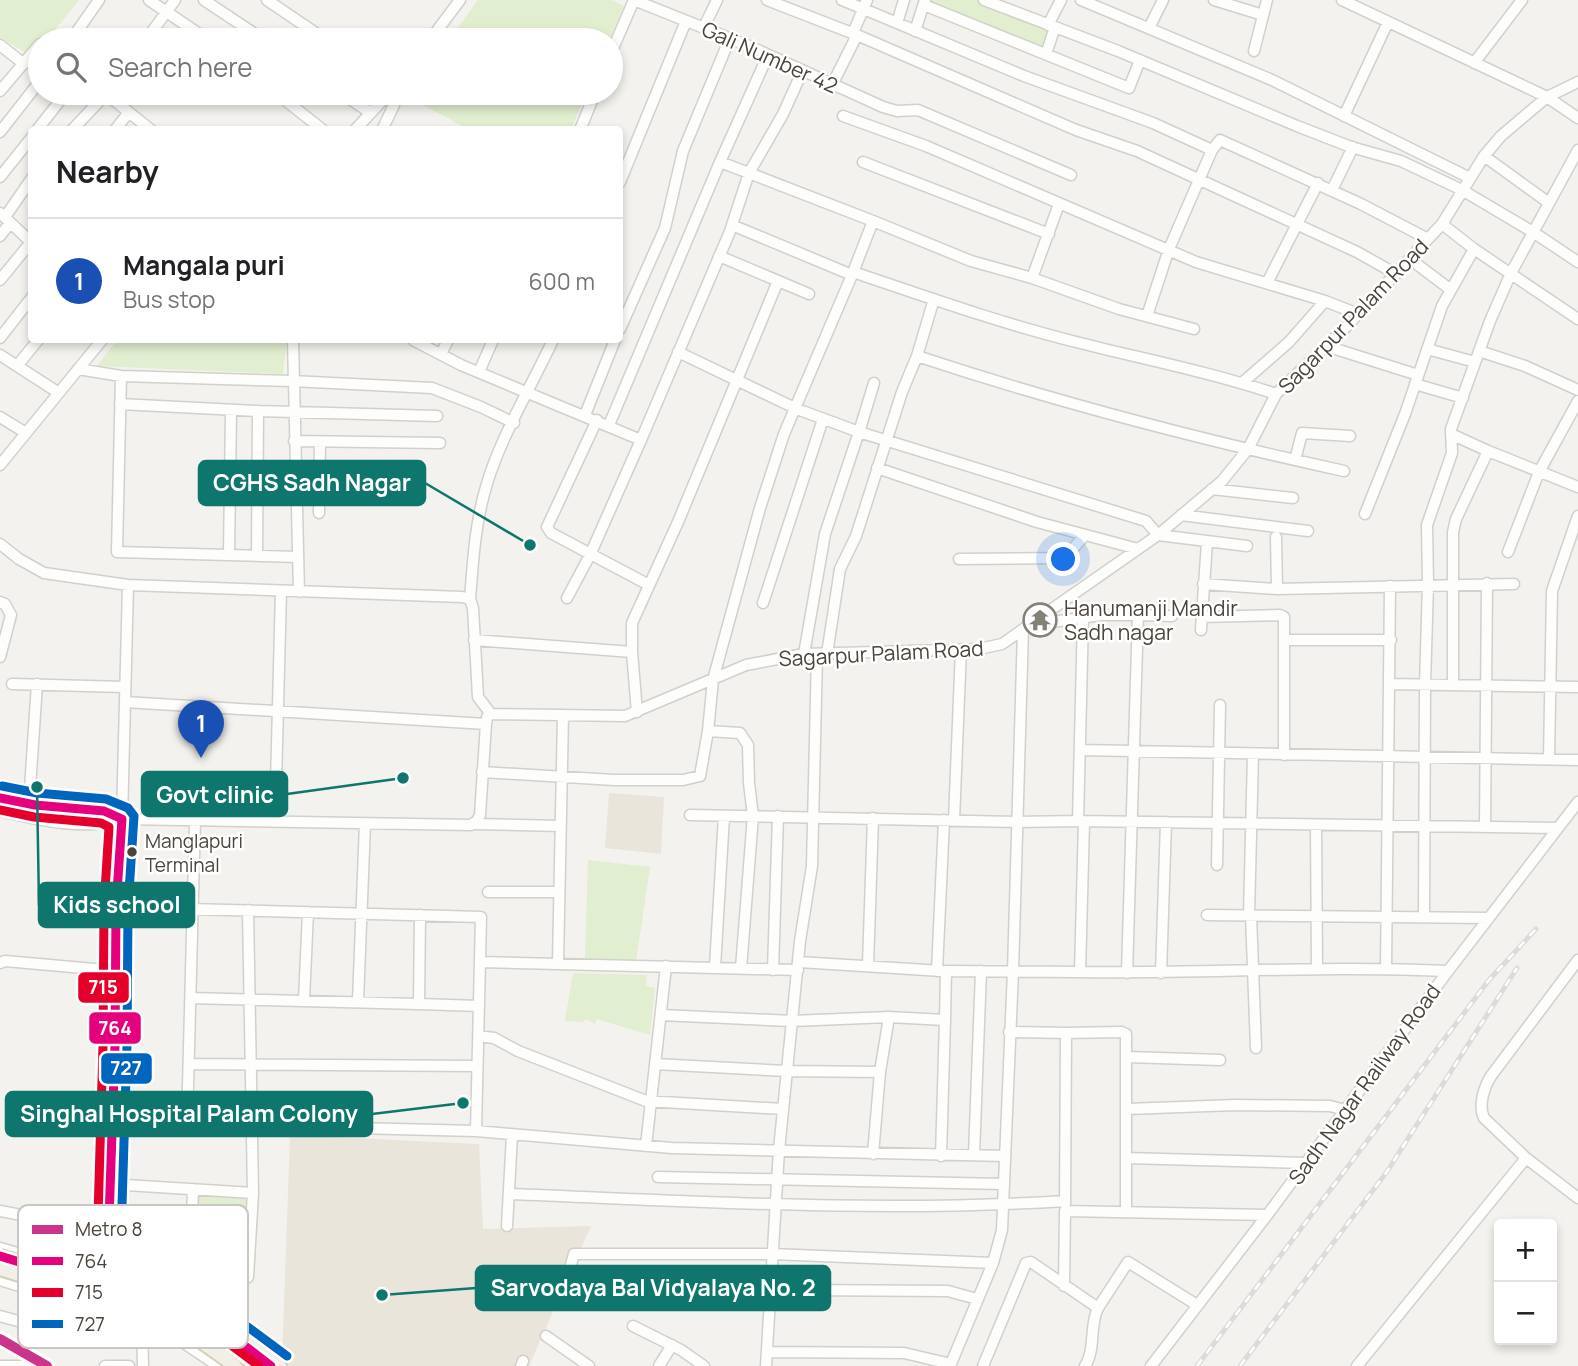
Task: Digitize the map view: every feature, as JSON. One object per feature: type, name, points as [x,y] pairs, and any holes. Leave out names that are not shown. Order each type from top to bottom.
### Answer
[{"type":"main road","points":[[0,1256],[18,1262]]},
{"type":"main road","points":[[0,1269],[18,1275]]},
{"type":"main road","points":[[248,1343],[279,1366]]},
{"type":"main road","points":[[210,1348],[235,1366]]},
{"type":"main road","points":[[230,1348],[257,1366]]},
{"type":"street","points":[[79,28],[99,0]]},
{"type":"street","points":[[149,0],[190,28]]},
{"type":"street","points":[[155,28],[175,0]]},
{"type":"street","points":[[204,0],[240,28]]},
{"type":"street","points":[[267,0],[308,28]]},
{"type":"street","points":[[439,28],[460,0]]},
{"type":"street","points":[[622,28],[634,0]]},
{"type":"street","name":"Gali Number 42","points":[[634,0],[705,27],[865,100],[891,110],[918,110],[1071,175]]},
{"type":"street","points":[[705,27],[717,0]]},
{"type":"street","points":[[767,0],[855,34],[1076,130],[1137,152],[1357,251],[1395,274]]},
{"type":"street","points":[[842,0],[865,5],[915,31],[1024,76],[1153,123],[1212,150]]},
{"type":"street","points":[[897,23],[904,0]]},
{"type":"street","points":[[984,0],[1140,60],[1297,126],[1401,161],[1462,191],[1577,260]]},
{"type":"street","points":[[1081,0],[1272,80],[1470,178]]},
{"type":"street","points":[[1149,28],[1163,0]]},
{"type":"street","points":[[1213,0],[1263,15]]},
{"type":"street","points":[[1254,51],[1267,0]]},
{"type":"street","points":[[1342,0],[1547,97],[1578,118]]},
{"type":"street","points":[[1474,63],[1521,0]]},
{"type":"street","points":[[1045,54],[1057,1]]},
{"type":"street","points":[[915,31],[925,2],[1129,88],[1140,60]]},
{"type":"street","points":[[832,85],[865,5]]},
{"type":"street","points":[[623,175],[686,21]]},
{"type":"street","points":[[1344,116],[1388,22]]},
{"type":"street","points":[[623,322],[665,228],[683,151],[730,38]]},
{"type":"street","points":[[0,46],[24,64]]},
{"type":"street","points":[[609,425],[768,55]]},
{"type":"street","points":[[0,90],[28,59]]},
{"type":"street","points":[[567,598],[590,555],[641,440],[732,225],[749,173],[783,114],[802,72]]},
{"type":"street","name":"Sagarpur Palam Road","points":[[125,702],[278,712],[615,717],[637,712],[755,663],[804,654],[979,649],[1002,644],[1158,536],[1222,481],[1248,449],[1276,394],[1358,314],[1442,224],[1484,156],[1501,136],[1547,97],[1578,82]]},
{"type":"street","points":[[0,132],[28,96]]},
{"type":"street","points":[[40,126],[57,105]]},
{"type":"street","points":[[76,126],[95,105]]},
{"type":"street","points":[[121,105],[146,126]]},
{"type":"street","points":[[291,105],[318,126]]},
{"type":"street","points":[[359,105],[371,113]]},
{"type":"street","points":[[359,126],[378,105]]},
{"type":"street","points":[[384,126],[394,105]]},
{"type":"street","points":[[582,126],[590,105]]},
{"type":"street","points":[[118,126],[129,112]]},
{"type":"street","points":[[843,116],[926,146],[1196,262],[1325,301],[1358,314]]},
{"type":"street","points":[[1147,316],[1169,249],[1212,150],[1220,140],[1318,183],[1428,239]]},
{"type":"street","points":[[0,177],[28,142]]},
{"type":"street","points":[[1332,190],[1353,147]]},
{"type":"street","points":[[1424,916],[1427,525],[1452,453],[1451,434],[1479,351],[1511,273],[1578,150]]},
{"type":"street","points":[[1484,156],[1549,203]]},
{"type":"street","points":[[720,162],[971,261],[1032,278],[1119,309],[1194,329]]},
{"type":"street","points":[[863,162],[1049,234]]},
{"type":"street","points":[[1267,283],[1318,183]]},
{"type":"street","points":[[0,236],[5,218],[28,184]]},
{"type":"street","points":[[1032,278],[1059,204]]},
{"type":"street","points":[[5,218],[28,237]]},
{"type":"street","points":[[482,772],[614,780],[700,776],[713,680],[773,464],[873,221]]},
{"type":"street","points":[[1442,224],[1577,317]]},
{"type":"street","points":[[732,225],[852,273],[934,299],[1075,342],[1242,383],[1276,394]]},
{"type":"street","points":[[0,279],[28,242]]},
{"type":"street","points":[[1365,514],[1442,306],[1475,249]]},
{"type":"street","points":[[719,256],[809,295]]},
{"type":"street","points":[[1410,259],[1451,290]]},
{"type":"street","points":[[637,712],[632,623],[778,281]]},
{"type":"street","points":[[766,1366],[776,1180],[792,1021],[812,866],[812,817],[822,654],[840,569],[854,542],[934,299]]},
{"type":"street","points":[[1242,383],[1289,342],[1325,301]]},
{"type":"street","points":[[0,338],[28,302]]},
{"type":"street","points":[[17,366],[36,343]]},
{"type":"street","points":[[1,461],[100,343]]},
{"type":"street","points":[[293,343],[299,592]]},
{"type":"street","points":[[419,343],[479,372],[641,440]]},
{"type":"street","points":[[441,354],[446,343]]},
{"type":"street","points":[[479,372],[492,343]]},
{"type":"street","points":[[475,824],[480,815],[482,772],[493,717],[478,697],[470,599],[474,542],[487,484],[553,343]]},
{"type":"street","points":[[585,415],[614,343]]},
{"type":"street","points":[[1326,346],[1463,398]]},
{"type":"street","points":[[1427,349],[1475,362]]},
{"type":"street","points":[[1479,351],[1525,366],[1578,390]]},
{"type":"street","points":[[678,352],[823,419],[887,442],[1146,521],[1158,536],[1247,546]]},
{"type":"street","points":[[0,355],[59,393]]},
{"type":"street","points":[[917,356],[1098,412],[1344,471]]},
{"type":"street","points":[[78,369],[121,376],[432,388],[514,423]]},
{"type":"street","points":[[121,376],[117,552],[298,557]]},
{"type":"street","points":[[804,654],[825,534],[874,383]]},
{"type":"street","points":[[1508,552],[1539,472],[1578,401]]},
{"type":"street","points":[[120,404],[231,411],[437,416]]},
{"type":"street","points":[[229,554],[231,411]]},
{"type":"street","points":[[257,555],[258,411]]},
{"type":"street","points":[[0,417],[26,433]]},
{"type":"street","points":[[763,603],[823,419]]},
{"type":"street","points":[[597,420],[547,527],[551,533],[590,555],[649,584]]},
{"type":"street","points":[[1295,460],[1302,433],[1350,436]]},
{"type":"street","points":[[1451,434],[1578,487]]},
{"type":"street","points":[[294,441],[440,443]]},
{"type":"street","points":[[319,513],[320,442]]},
{"type":"street","points":[[1453,685],[1452,584],[1455,525],[1488,451]]},
{"type":"street","points":[[877,468],[1037,522],[1138,549]]},
{"type":"street","points":[[1212,489],[1293,498]]},
{"type":"street","points":[[1181,515],[1308,531]]},
{"type":"street","points":[[1549,760],[1552,592],[1578,516]]},
{"type":"street","points":[[959,559],[1062,557],[1086,535]]},
{"type":"street","points":[[1276,537],[1277,589]]},
{"type":"street","points":[[1201,630],[1207,542]]},
{"type":"street","points":[[0,544],[44,573],[59,577],[128,585],[470,599]]},
{"type":"street","points":[[1485,827],[1488,583]]},
{"type":"street","points":[[1203,584],[1277,589],[1514,584]]},
{"type":"street","points":[[109,1205],[117,971],[116,907],[122,819],[128,585]]},
{"type":"street","points":[[1386,968],[1390,586]]},
{"type":"street","points":[[275,822],[281,591]]},
{"type":"street","points":[[0,602],[5,604],[11,615],[0,657]]},
{"type":"street","points":[[767,1352],[904,1353],[951,1365],[1000,1239],[1026,628],[1112,614],[1172,616]]},
{"type":"street","points":[[1127,973],[1138,615]]},
{"type":"street","points":[[1201,617],[1283,616],[1284,755]]},
{"type":"street","points":[[1080,972],[1083,618]]},
{"type":"street","points":[[474,640],[632,653]]},
{"type":"street","points":[[1284,640],[1391,640]]},
{"type":"street","points":[[941,1156],[945,1020],[942,971],[961,649]]},
{"type":"street","points":[[12,684],[125,687]]},
{"type":"street","points":[[29,803],[37,684]]},
{"type":"street","points":[[1389,684],[1578,687]]},
{"type":"street","points":[[1217,865],[1220,705]]},
{"type":"street","points":[[558,964],[563,715]]},
{"type":"street","points":[[708,731],[734,731],[744,736],[748,745],[753,816],[741,968]]},
{"type":"street","points":[[1080,750],[1578,760]]},
{"type":"street","points":[[1254,754],[1250,915],[1256,1048]]},
{"type":"street","points":[[0,798],[104,811],[122,819]]},
{"type":"street","name":"Sadh Nagar Railway Road","points":[[1151,1366],[1578,802]]},
{"type":"street","points":[[0,811],[33,818],[97,825],[122,819],[460,827],[475,824],[560,825]]},
{"type":"street","points":[[691,815],[1016,822],[1558,828]]},
{"type":"street","points":[[715,967],[724,816]]},
{"type":"street","points":[[773,970],[778,816]]},
{"type":"street","points":[[868,965],[873,818]]},
{"type":"street","points":[[187,1124],[195,820]]},
{"type":"street","points":[[1161,973],[1166,822]]},
{"type":"street","points":[[358,1001],[365,824]]},
{"type":"street","points":[[1316,825],[1317,968]]},
{"type":"street","points":[[488,892],[559,892]]},
{"type":"street","points":[[116,907],[481,917],[476,1131]]},
{"type":"street","points":[[248,910],[253,1193],[248,1277]]},
{"type":"street","points":[[304,1000],[308,912]]},
{"type":"street","points":[[419,1004],[420,915]]},
{"type":"street","points":[[1207,915],[1489,918]]},
{"type":"street","points":[[1578,960],[1491,1076],[1481,1110],[1484,1118],[1526,1158],[1578,1198]]},
{"type":"street","points":[[480,962],[773,970],[799,966],[868,965],[942,971],[1127,973],[1317,968],[1448,971]]},
{"type":"street","points":[[0,963],[117,971]]},
{"type":"street","points":[[646,1146],[666,966]]},
{"type":"street","points":[[974,1155],[981,971]]},
{"type":"street","points":[[191,998],[479,1006]]},
{"type":"street","points":[[661,1015],[792,1021],[890,1017],[945,1020]]},
{"type":"street","points":[[873,1154],[880,1072],[890,1017]]},
{"type":"street","points":[[1009,1032],[1125,1033],[1125,1212]]},
{"type":"street","points":[[1064,1286],[1066,1033]]},
{"type":"street","points":[[478,1036],[494,1038],[518,1051],[646,1101],[783,1110]]},
{"type":"street","points":[[1127,1057],[1220,1060]]},
{"type":"street","points":[[189,1063],[477,1066]]},
{"type":"street","points":[[656,1063],[787,1071],[880,1072]]},
{"type":"street","points":[[1126,1109],[1235,1105],[1329,1106],[1345,1110]]},
{"type":"street","points":[[112,1122],[476,1131],[646,1146],[1005,1156]]},
{"type":"street","points":[[507,1226],[512,1135]]},
{"type":"street","points":[[1126,1158],[1305,1163]]},
{"type":"street","points":[[1357,1366],[1526,1158]]},
{"type":"street","points":[[658,1177],[1004,1184]]},
{"type":"street","points":[[110,1184],[253,1193]]},
{"type":"street","points":[[192,1205],[193,1189]]},
{"type":"street","points":[[509,1194],[775,1204],[1065,1206],[1125,1212],[1267,1215]]},
{"type":"street","points":[[0,1211],[18,1214]]},
{"type":"street","points":[[0,1248],[18,1253]]},
{"type":"street","points":[[977,1299],[948,1291],[565,1286],[574,1254],[772,1254],[992,1263]]},
{"type":"street","points":[[984,1366],[1026,1263],[1031,1262],[1098,1308]]},
{"type":"street","points":[[1085,1366],[1090,1354],[1092,1323],[1098,1308],[1128,1262],[1197,1304]]},
{"type":"street","points":[[0,1280],[18,1286]]},
{"type":"street","points":[[0,1316],[18,1321]]},
{"type":"street","points":[[633,1326],[672,1345],[704,1366]]},
{"type":"street","points":[[546,1336],[589,1366]]},
{"type":"street","points":[[659,1366],[672,1345]]},
{"type":"street","points":[[142,1348],[142,1366]]},
{"type":"street","points":[[191,1348],[218,1366]]},
{"type":"street","points":[[248,1348],[271,1366]]},
{"type":"street","points":[[0,1366],[28,1366]]},
{"type":"street","points":[[105,1366],[129,1366]]},
{"type":"shaded area","points":[[609,793],[664,797],[661,854],[605,848]]},
{"type":"shaded area","points":[[290,1135],[479,1144],[483,1229],[591,1226],[529,1366],[289,1366],[282,1361]]},
{"type":"green space","points":[[0,0],[79,0],[57,28],[28,28],[28,54],[0,37]]},
{"type":"green space","points":[[478,0],[611,0],[624,6],[614,28],[458,28]]},
{"type":"green space","points":[[926,0],[978,0],[1053,28],[1044,53]]},
{"type":"green space","points":[[423,105],[581,105],[573,126],[462,126]]},
{"type":"green space","points":[[115,343],[287,343],[283,374],[97,366]]},
{"type":"green space","points":[[588,860],[650,867],[636,961],[585,958]]},
{"type":"green space","points":[[573,973],[647,975],[646,986],[655,988],[650,1035],[597,1019],[595,1024],[586,1019],[582,1022],[565,1021]]},
{"type":"green space","points":[[196,1192],[249,1196],[248,1222],[248,1205],[196,1205]]},
{"type":"railway","points":[[1197,1366],[1489,980],[1536,929]]},
{"type":"railway","points":[[1240,1366],[1386,1173],[1517,968]]},
{"type":"metro line","name":"8","points":[[0,1339],[47,1366]]},
{"type":"transit line","name":"727","points":[[2,786],[37,793],[106,799],[128,808],[134,816],[128,907],[122,1205]]},
{"type":"transit line","name":"764","points":[[0,798],[35,805],[104,811],[122,819],[116,907],[110,1205]]},
{"type":"transit line","name":"715","points":[[0,810],[34,817],[101,823],[109,827],[104,907],[98,1205]]},
{"type":"transit line","name":"764","points":[[0,1256],[18,1262]]},
{"type":"transit line","name":"727","points":[[248,1327],[287,1356]]},
{"type":"transit line","name":"715","points":[[235,1348],[259,1366]]},
{"type":"transit line","name":"764","points":[[248,1348],[271,1366]]},
{"type":"place","name":"CGHS Sadh Nagar","points":[[530,545]]},
{"type":"place","name":"Hanumanji Mandir Sadh nagar","points":[[1040,620]]},
{"type":"place","name":"Mangala puri","points":[[201,758]]},
{"type":"place","name":"Govt clinic","points":[[403,778]]},
{"type":"place","name":"Kids school","points":[[37,787]]},
{"type":"place","name":"Manglapuri Terminal","points":[[132,852]]},
{"type":"place","name":"Singhal Hospital Palam Colony","points":[[463,1103]]},
{"type":"place","name":"Sarvodaya Bal Vidyalaya No. 2","points":[[382,1295]]}]
